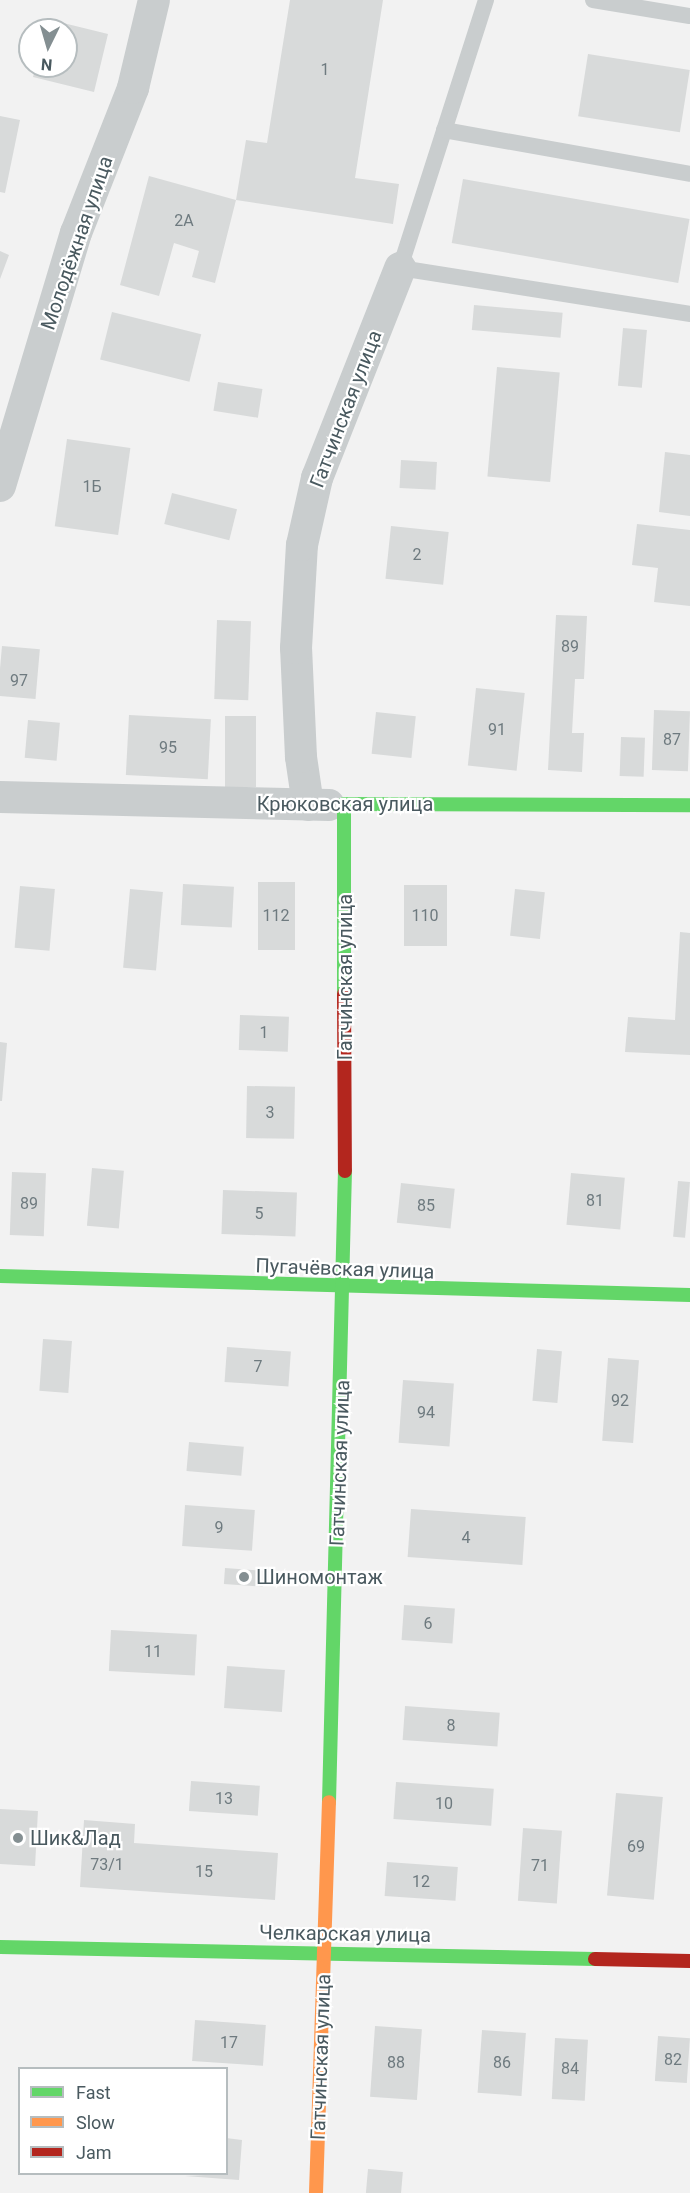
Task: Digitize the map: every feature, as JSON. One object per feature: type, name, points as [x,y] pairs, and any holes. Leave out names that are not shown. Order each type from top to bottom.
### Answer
[{"type":"street","name":"Молодёжная улица","points":[[0,486],[76,233],[133,88],[154,0]]},
{"type":"street","name":"Гатчинская улица","points":[[308,805],[301,757],[296,648],[302,545],[317,478],[400,268]]},
{"type":"street","name":"Крюковская улица","points":[[0,797],[308,805],[690,805]]},
{"type":"street","name":"Гатчинская улица","points":[[316,2193],[345,1289],[344,804]]},
{"type":"street","name":"Пугачёвская улица","points":[[0,1276],[345,1289],[690,1295]]},
{"type":"street","name":"Челкарская улица","points":[[0,1947],[690,1961]]},
{"type":"lane","points":[[486,0],[400,268],[690,314]]},
{"type":"lane","points":[[593,0],[690,16]]},
{"type":"lane","points":[[444,130],[690,174]]},
{"type":"building","points":[[290,0],[383,0],[355,178],[399,184],[393,224],[236,200],[246,140],[267,143]]},
{"type":"building","points":[[78,27],[108,34],[94,92],[37,78],[78,78]]},
{"type":"building","points":[[588,54],[690,70],[680,132],[578,116]]},
{"type":"building","points":[[0,116],[20,120],[5,193],[0,192]]},
{"type":"building","points":[[149,176],[236,200],[215,283],[192,277],[199,251],[174,243],[159,296],[120,285]]},
{"type":"building","points":[[463,179],[690,219],[678,283],[452,243]]},
{"type":"building","points":[[0,251],[9,255],[0,279]]},
{"type":"building","points":[[474,305],[563,313],[560,338],[472,330]]},
{"type":"building","points":[[112,312],[201,334],[189,382],[100,360]]},
{"type":"building","points":[[623,328],[647,330],[642,388],[618,386]]},
{"type":"building","points":[[497,367],[560,372],[550,482],[487,477]]},
{"type":"building","points":[[218,382],[262,389],[258,418],[213,411]]},
{"type":"building","points":[[67,439],[130,448],[118,535],[55,526]]},
{"type":"building","points":[[665,452],[690,455],[690,516],[659,512]]},
{"type":"building","points":[[401,460],[437,462],[435,490],[400,488]]},
{"type":"building","points":[[172,493],[237,509],[229,540],[164,524]]},
{"type":"building","points":[[637,524],[690,530],[690,606],[654,602],[658,568],[632,565]]},
{"type":"building","points":[[391,526],[449,532],[443,585],[385,579]]},
{"type":"building","points":[[556,615],[587,616],[584,679],[575,679],[572,733],[584,733],[582,772],[548,770]]},
{"type":"building","points":[[217,620],[251,621],[248,700],[214,699]]},
{"type":"building","points":[[2,646],[40,649],[35,699],[0,696]]},
{"type":"building","points":[[476,688],[525,693],[517,771],[468,766]]},
{"type":"building","points":[[654,710],[690,711],[688,771],[652,770]]},
{"type":"building","points":[[376,712],[416,716],[411,758],[372,754]]},
{"type":"building","points":[[129,715],[211,719],[208,779],[126,775]]},
{"type":"building","points":[[225,716],[256,716],[256,787],[225,787]]},
{"type":"building","points":[[28,720],[60,723],[57,761],[25,758]]},
{"type":"building","points":[[621,737],[645,738],[644,777],[620,776]]},
{"type":"building","points":[[258,882],[295,882],[295,950],[258,950]]},
{"type":"building","points":[[183,884],[234,887],[232,928],[181,925]]},
{"type":"building","points":[[404,885],[447,885],[447,946],[404,946]]},
{"type":"building","points":[[20,886],[55,889],[49,951],[15,948]]},
{"type":"building","points":[[130,889],[163,892],[156,971],[123,968]]},
{"type":"building","points":[[515,889],[545,892],[540,939],[510,936]]},
{"type":"building","points":[[680,932],[690,933],[690,1055],[625,1052],[628,1017],[675,1020]]},
{"type":"building","points":[[240,1015],[289,1017],[288,1052],[239,1050]]},
{"type":"building","points":[[0,1042],[7,1043],[2,1101],[0,1101]]},
{"type":"building","points":[[247,1086],[295,1087],[294,1139],[246,1138]]},
{"type":"building","points":[[92,1168],[124,1171],[119,1229],[87,1226]]},
{"type":"building","points":[[12,1172],[46,1173],[44,1236],[10,1235]]},
{"type":"building","points":[[571,1173],[625,1178],[620,1230],[566,1225]]},
{"type":"building","points":[[678,1181],[690,1182],[685,1238],[673,1237]]},
{"type":"building","points":[[401,1183],[455,1189],[451,1228],[397,1223]]},
{"type":"building","points":[[223,1190],[297,1193],[295,1237],[221,1234]]},
{"type":"building","points":[[43,1339],[72,1341],[68,1393],[39,1391]]},
{"type":"building","points":[[227,1347],[291,1351],[288,1386],[225,1382]]},
{"type":"building","points":[[537,1349],[562,1351],[557,1403],[532,1401]]},
{"type":"building","points":[[608,1358],[639,1360],[633,1443],[602,1441]]},
{"type":"building","points":[[403,1380],[454,1384],[449,1446],[399,1443]]},
{"type":"building","points":[[189,1442],[244,1447],[241,1476],[186,1471]]},
{"type":"building","points":[[185,1505],[255,1510],[252,1551],[182,1546]]},
{"type":"building","points":[[411,1509],[526,1517],[522,1565],[408,1557]]},
{"type":"building","name":"Шиномонтаж","points":[[225,1568],[264,1571],[263,1587],[224,1584]]},
{"type":"building","points":[[404,1605],[455,1609],[452,1643],[402,1640]]},
{"type":"building","points":[[111,1630],[197,1635],[195,1675],[109,1671]]},
{"type":"building","points":[[227,1666],[285,1670],[282,1712],[224,1708]]},
{"type":"building","points":[[405,1706],[500,1713],[497,1747],[403,1740]]},
{"type":"building","points":[[191,1781],[260,1786],[258,1816],[189,1811]]},
{"type":"building","points":[[396,1782],[494,1789],[491,1826],[393,1819]]},
{"type":"building","points":[[616,1793],[663,1797],[654,1900],[607,1896]]},
{"type":"building","name":"Шик&Лад","points":[[0,1809],[38,1811],[35,1866],[0,1864]]},
{"type":"building","points":[[84,1820],[135,1824],[134,1843],[278,1853],[275,1900],[80,1887]]},
{"type":"building","points":[[523,1828],[562,1831],[557,1904],[518,1901]]},
{"type":"building","points":[[387,1862],[458,1867],[455,1901],[385,1896]]},
{"type":"building","points":[[195,2020],[266,2025],[263,2066],[192,2061]]},
{"type":"building","points":[[375,2026],[422,2029],[417,2100],[370,2097]]},
{"type":"building","points":[[482,2030],[526,2033],[521,2096],[478,2093]]},
{"type":"building","points":[[658,2036],[690,2038],[687,2083],[655,2081]]},
{"type":"building","points":[[555,2038],[588,2040],[585,2101],[552,2099]]},
{"type":"building","points":[[228,2138],[242,2140],[239,2180],[185,2176],[228,2175]]},
{"type":"building","points":[[368,2169],[403,2172],[401,2193],[366,2193]]},
{"type":"traffic: fast","points":[[344,994],[344,804],[690,805]]},
{"type":"traffic: fast","points":[[329,1802],[345,1171]]},
{"type":"traffic: fast","points":[[0,1276],[690,1295]]},
{"type":"traffic: fast","points":[[0,1947],[595,1959]]},
{"type":"traffic: slow","points":[[316,2193],[329,1802]]},
{"type":"traffic: jam","points":[[344,994],[345,1171]]},
{"type":"traffic: jam","points":[[595,1959],[690,1961]]},
{"type":"place","name":"Шиномонтаж","points":[[244,1577]]},
{"type":"place","name":"Шик&Лад","points":[[18,1838]]}]
